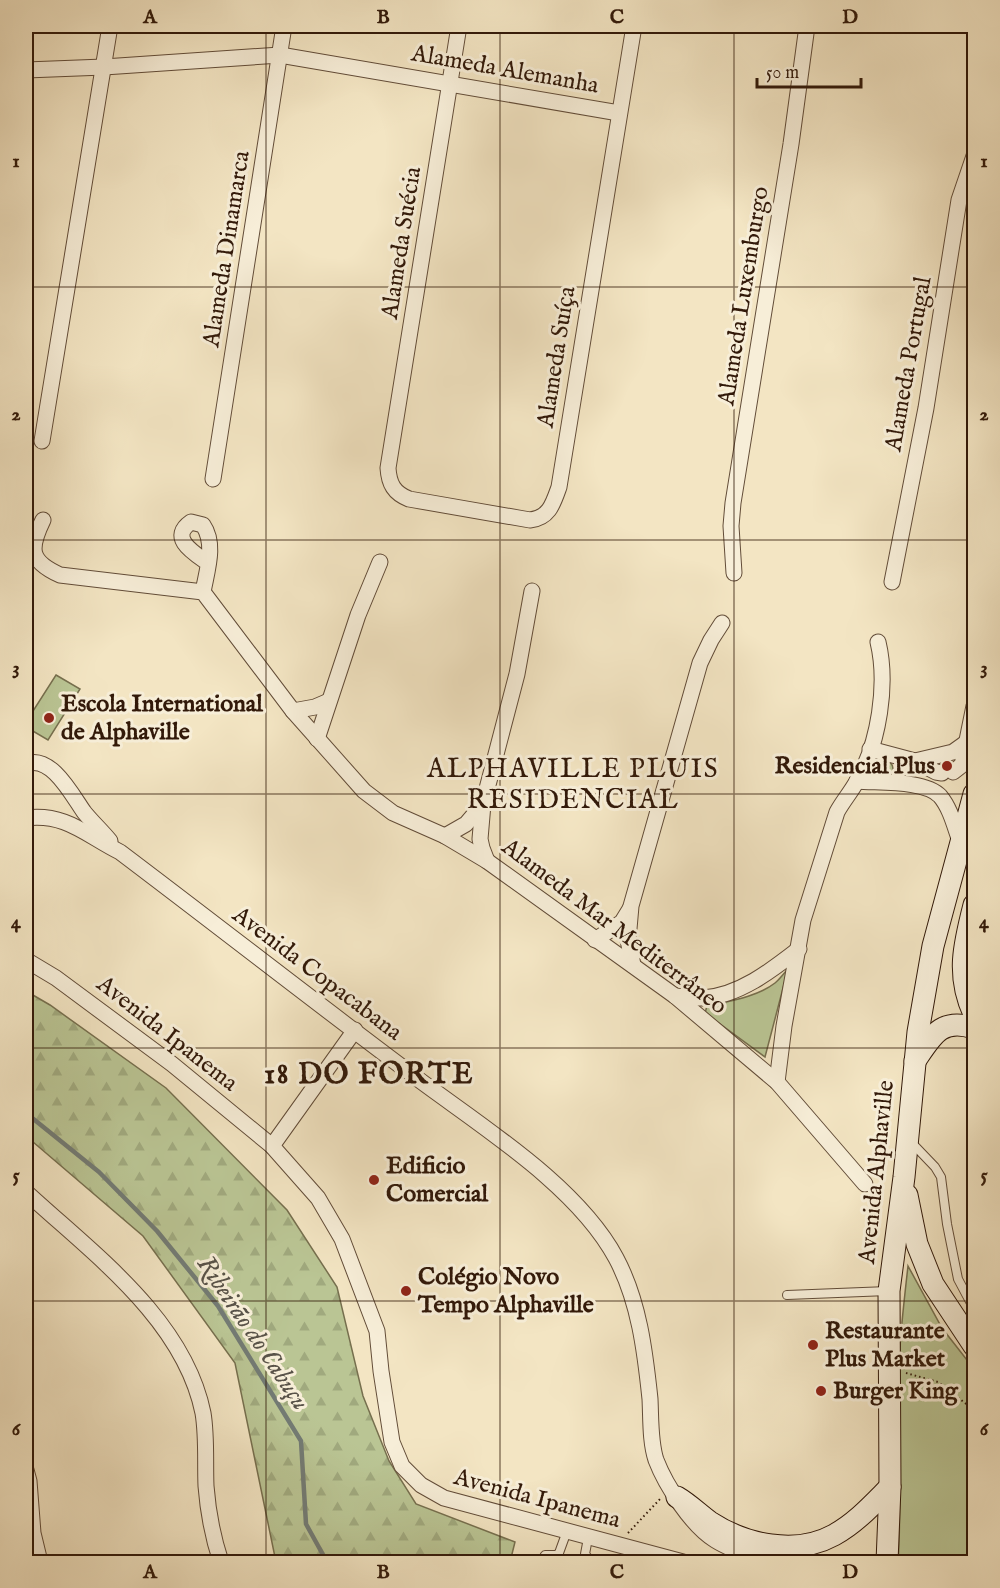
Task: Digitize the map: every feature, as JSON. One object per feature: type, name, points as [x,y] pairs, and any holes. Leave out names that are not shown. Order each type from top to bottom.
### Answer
[{"type":"main road","name":"Avenida Alphaville","points":[[887,1563],[890,1487],[889,1291],[915,1061],[933,946],[975,794]]},
{"type":"main road","points":[[975,905],[964,944],[963,983],[975,1014]]},
{"type":"main road","points":[[915,1061],[927,1044],[948,1025],[960,1024],[975,1028]]},
{"type":"main road","points":[[903,1177],[917,1244],[933,1284],[975,1346]]},
{"type":"main road","points":[[670,1496],[711,1522],[750,1541],[776,1546],[797,1546],[833,1536],[863,1514],[890,1487]]},
{"type":"street","points":[[42,441],[110,26]]},
{"type":"street","name":"Alameda Dinamarca","points":[[213,479],[284,26]]},
{"type":"street","name":"Alameda Suécia","points":[[388,468],[459,26]]},
{"type":"street","name":"Alameda Suíça","points":[[388,468],[389,479],[394,490],[409,498],[530,520],[539,519],[546,514],[554,502],[559,488],[634,26]]},
{"type":"street","name":"Alameda Luxemburgo","points":[[734,573],[731,526],[733,503],[789,156],[807,26]]},
{"type":"street","name":"Alameda Alemanha","points":[[26,70],[280,55],[619,113]]},
{"type":"street","name":"Alameda Portugal","points":[[892,582],[926,408],[959,200],[975,156]]},
{"type":"street","points":[[43,520],[34,537],[33,548],[36,560],[45,568],[60,575],[203,592],[208,563]]},
{"type":"street","points":[[316,739],[358,615],[380,562]]},
{"type":"street","points":[[488,861],[480,838],[483,804],[517,674],[532,591]]},
{"type":"street","name":"Alameda Mar Mediterrâneo","points":[[203,592],[293,711],[364,791],[393,813],[445,836],[488,861],[675,996],[777,1082],[865,1184]]},
{"type":"street","points":[[633,965],[628,940],[632,906],[700,663],[722,623]]},
{"type":"street","points":[[777,1082],[784,1026],[803,920],[837,812],[857,781],[870,749],[882,701],[883,661],[878,642]]},
{"type":"street","points":[[293,711],[315,707],[329,701]]},
{"type":"street","points":[[870,749],[911,760],[936,772],[947,773],[962,765],[975,706]]},
{"type":"street","points":[[911,760],[953,752],[967,742]]},
{"type":"street","points":[[901,784],[911,760]]},
{"type":"street","name":"Avenida Copacabana","points":[[26,763],[32,761],[54,772],[120,852]]},
{"type":"street","points":[[857,781],[926,788],[939,795],[949,809],[962,846]]},
{"type":"street","points":[[445,836],[466,824],[483,804]]},
{"type":"street","name":"Avenida Copacabana","points":[[26,818],[59,819],[77,826],[120,852],[523,1158],[579,1208],[615,1257],[632,1294],[641,1332],[656,1459],[670,1496],[713,1539],[737,1552],[766,1563]]},
{"type":"street","points":[[595,940],[622,922],[632,906]]},
{"type":"street","points":[[675,996],[705,998],[744,986],[770,971],[798,949]]},
{"type":"street","name":"Avenida Ipanema","points":[[26,960],[110,1016],[272,1146],[318,1198],[342,1239],[377,1331],[392,1442],[402,1466],[421,1485],[444,1498],[567,1531],[630,1555],[683,1563]]},
{"type":"street","points":[[272,1146],[355,1030]]},
{"type":"street","points":[[26,1192],[145,1304],[175,1343],[191,1376],[203,1413],[207,1453],[206,1487],[210,1520],[221,1563]]},
{"type":"street","points":[[26,1470],[33,1533],[40,1563]]},
{"type":"lane","points":[[908,1138],[935,1167],[941,1177],[947,1224],[958,1279],[975,1309]]},
{"type":"lane","points":[[787,1294],[889,1291]]},
{"type":"lane","points":[[541,1563],[545,1555],[560,1553],[567,1531]]},
{"type":"lane","points":[[588,1538],[585,1554],[591,1563]]},
{"type":"path","points":[[889,1368],[938,1382],[975,1410]]},
{"type":"path","points":[[631,1530],[670,1496]]},
{"type":"green space","points":[[56,675],[80,689],[48,740],[26,727],[26,722]]},
{"type":"green space","points":[[880,760],[888,760],[893,765],[891,776],[880,778],[875,773],[875,765]]},
{"type":"green space","points":[[788,969],[765,1057],[705,1013],[707,1006],[742,998],[768,988]]},
{"type":"green space","points":[[26,991],[50,1005],[166,1088],[287,1210],[337,1287],[363,1396],[389,1461],[416,1504],[515,1542],[510,1562],[276,1562],[235,1363],[143,1236],[26,1136]]},
{"type":"green space","points":[[908,1266],[942,1328],[974,1369],[974,1562],[898,1562],[900,1501],[898,1382]]},
{"type":"waterway","name":"Ribeirão do Cabuçu","points":[[26,1113],[99,1172],[157,1231],[218,1306],[301,1441],[306,1524],[327,1562]]},
{"type":"place","name":"Escola International de Alphaville","points":[[49,718]]},
{"type":"place","name":"Residencial Plus","points":[[947,766]]},
{"type":"place","name":"Edificio Comercial","points":[[374,1180]]},
{"type":"place","name":"Colégio Novo Tempo Alphaville","points":[[406,1291]]},
{"type":"place","name":"Restaurante Plus Market","points":[[813,1345]]},
{"type":"place","name":"Burger King","points":[[821,1391]]},
{"type":"district","name":"ALPHAVILLE PLUIS RESIDENCIAL","points":[[573,786]]},
{"type":"district","name":"18 DO FORTE","points":[[369,1075]]}]
